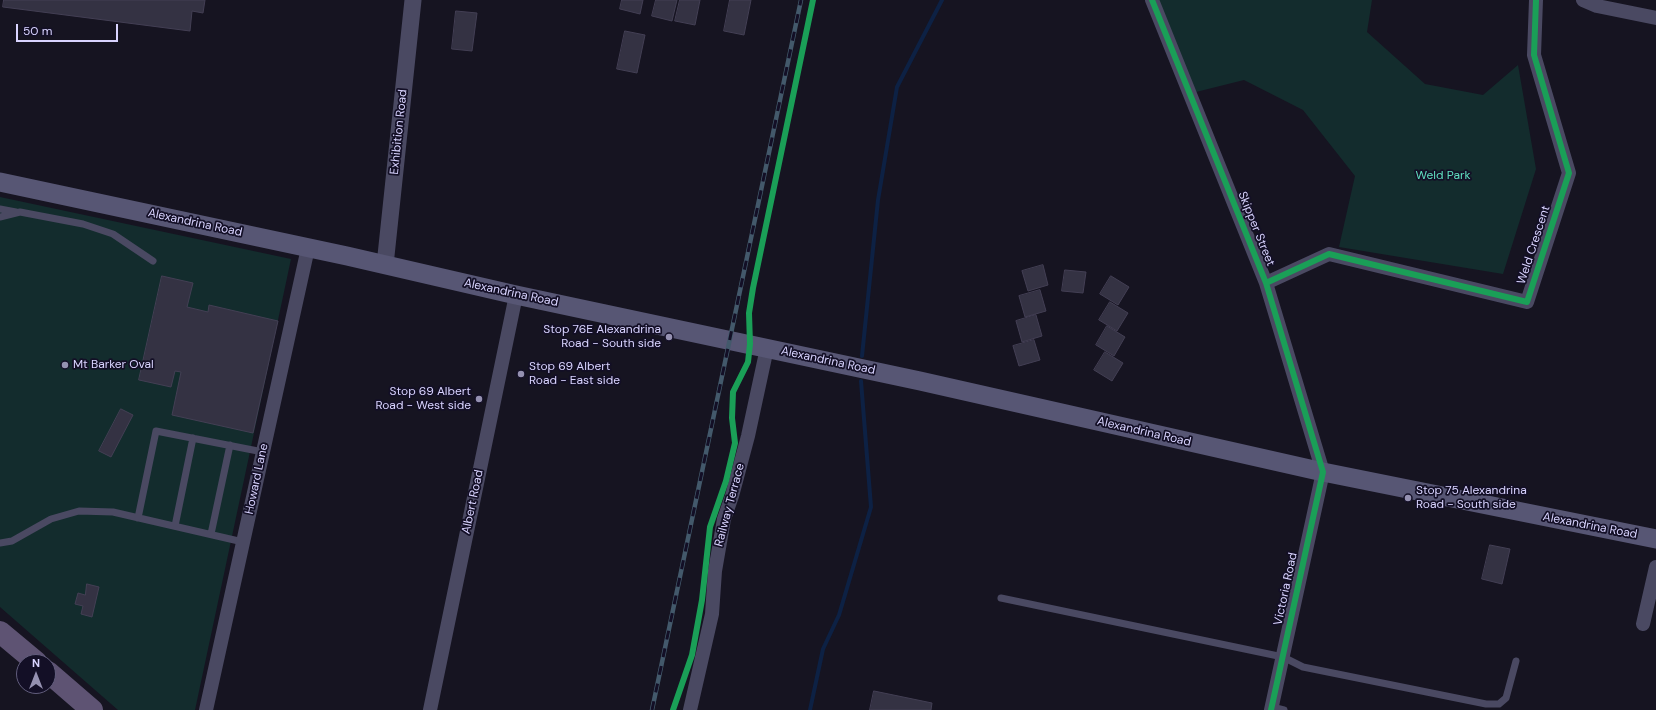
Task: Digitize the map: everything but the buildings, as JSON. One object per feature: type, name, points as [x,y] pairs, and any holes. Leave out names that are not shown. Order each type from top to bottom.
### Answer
[{"type":"main road","name":"Alexandrina Road","points":[[0,182],[308,248],[516,295],[928,382],[1323,472],[1656,539]]},
{"type":"main road","points":[[0,632],[26,654]]},
{"type":"main road","points":[[56,680],[81,705]]},
{"type":"street","name":"Exhibition Road","points":[[385,265],[413,0]]},
{"type":"street","name":"Skipper Street","points":[[1152,0],[1266,283],[1323,472]]},
{"type":"street","name":"Weld Crescent","points":[[1266,283],[1328,254],[1527,302],[1569,174],[1534,55],[1536,0]]},
{"type":"street","points":[[1583,0],[1598,6],[1656,18]]},
{"type":"street","name":"Howard Lane","points":[[206,710],[308,248]]},
{"type":"street","name":"Albert Road","points":[[430,710],[516,295]]},
{"type":"street","name":"Railway Terrace","points":[[690,710],[712,614],[715,571],[724,519],[732,496],[748,436],[767,348]]},
{"type":"street","name":"Victoria Road","points":[[1276,709],[1283,657],[1323,472]]},
{"type":"street","points":[[1643,624],[1656,567]]},
{"type":"lane","points":[[0,209],[83,224],[113,234],[153,261]]},
{"type":"lane","points":[[0,217],[20,212]]},
{"type":"lane","points":[[138,518],[156,431],[263,452]]},
{"type":"lane","points":[[175,526],[193,438]]},
{"type":"lane","points":[[210,534],[230,445]]},
{"type":"lane","points":[[0,543],[12,541],[51,519],[79,510],[113,512],[243,542]]},
{"type":"lane","points":[[1001,598],[1283,657],[1303,667],[1493,704],[1499,704],[1506,698],[1516,661]]},
{"type":"green space","name":"Weld Park","points":[[1155,0],[1372,0],[1367,32],[1425,84],[1483,95],[1518,65],[1536,169],[1503,274],[1339,247],[1355,176],[1303,110],[1244,80],[1192,93]]},
{"type":"green space","points":[[0,197],[291,259],[195,710],[118,710],[56,656],[56,654],[54,654],[0,607]]},
{"type":"waterway","points":[[862,356],[878,200],[897,87],[942,0]]},
{"type":"waterway","points":[[810,710],[823,649],[839,615],[871,507],[861,381]]},
{"type":"railway","points":[[652,710],[801,0]]},
{"type":"cycle path","points":[[673,710],[692,655],[702,600],[710,527],[726,481],[735,443],[732,418],[733,392],[748,362],[750,344],[749,313],[753,288],[813,0]]},
{"type":"cycle path","points":[[1152,0],[1266,283],[1323,472],[1271,710]]},
{"type":"cycle path","points":[[1266,283],[1329,254],[1527,302],[1569,173],[1534,55],[1536,0]]},
{"type":"place","name":"Stop 76E Alexandrina Road - South side","points":[[669,337]]},
{"type":"place","name":"Mt Barker Oval","points":[[65,365]]},
{"type":"place","name":"Stop 69 Albert Road - East side","points":[[521,374]]},
{"type":"place","name":"Stop 69 Albert Road - West side","points":[[479,399]]},
{"type":"place","name":"Stop 75 Alexandrina Road - South side","points":[[1408,498]]}]
